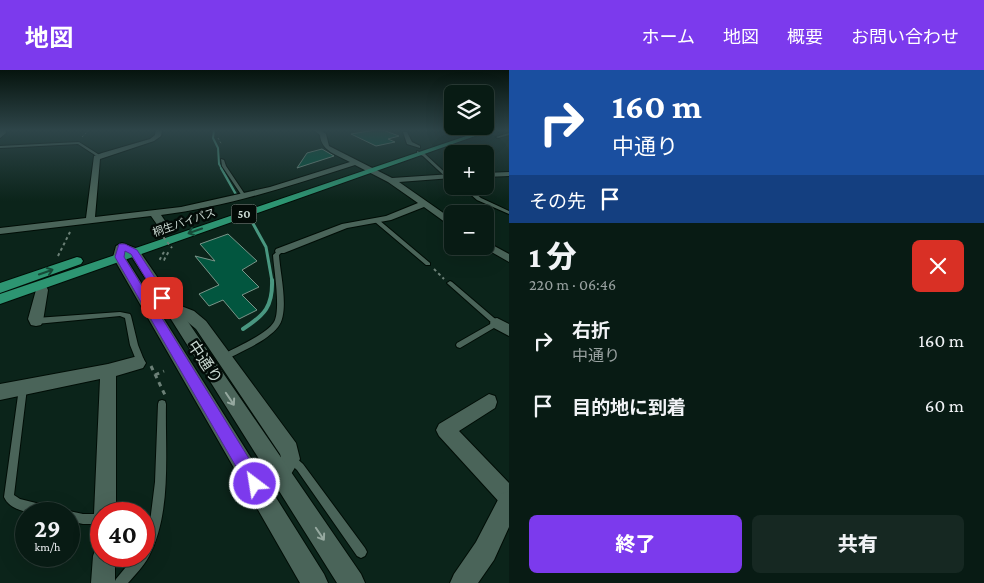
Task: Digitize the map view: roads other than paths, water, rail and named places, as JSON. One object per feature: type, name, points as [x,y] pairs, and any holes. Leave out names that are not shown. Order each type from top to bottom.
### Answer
[{"type":"highway","name":"桐生バイパス","points":[[0,288],[125,252],[167,231],[362,166],[404,154]]},
{"type":"highway","name":"桐生バイパス","points":[[0,300],[125,252],[362,166]]},
{"type":"street","points":[[90,221],[96,162],[99,156],[106,154]]},
{"type":"street","points":[[339,154],[391,180],[444,217]]},
{"type":"street","points":[[0,231],[181,210],[362,166]]},
{"type":"street","points":[[494,175],[509,174]]},
{"type":"street","points":[[391,180],[444,178]]},
{"type":"street","points":[[280,251],[345,226],[377,221],[425,204]]},
{"type":"street","points":[[156,214],[156,217],[167,231]]},
{"type":"street","points":[[494,250],[509,260]]},
{"type":"street","name":"中通り","points":[[125,252],[168,306],[352,583]]},
{"type":"street","name":"中通り","points":[[125,252],[315,583]]},
{"type":"street","points":[[36,321],[42,290],[40,285]]},
{"type":"street","points":[[168,306],[197,321],[289,450],[291,458],[280,474]]},
{"type":"street","points":[[0,392],[108,371],[138,363]]},
{"type":"street","points":[[105,502],[108,371]]},
{"type":"street","points":[[489,402],[445,430],[509,498]]},
{"type":"street","points":[[462,583],[484,551],[509,502]]},
{"type":"street","points":[[103,583],[104,567]]},
{"type":"lane","points":[[423,154],[444,172]]},
{"type":"lane","points":[[222,160],[240,196]]},
{"type":"lane","points":[[474,195],[509,213]]},
{"type":"lane","points":[[377,221],[428,264]]},
{"type":"lane","points":[[223,358],[269,331],[278,321],[279,296],[276,255],[280,251]]},
{"type":"lane","points":[[450,283],[503,327],[460,345]]},
{"type":"lane","points":[[36,321],[120,314],[128,316],[134,345],[140,360],[138,363]]},
{"type":"lane","points":[[15,502],[9,497],[23,388]]},
{"type":"lane","points":[[155,519],[159,491],[165,402]]},
{"type":"lane","points":[[291,458],[300,467],[361,552]]},
{"type":"lane","points":[[120,583],[134,567]]},
{"type":"waterway","points":[[218,154],[219,164],[222,169]]},
{"type":"waterway","points":[[221,168],[238,198]]},
{"type":"waterway","points":[[251,220],[266,247],[272,281]]},
{"type":"waterway","points":[[243,329],[257,319],[266,309],[271,297],[272,281]]}]
